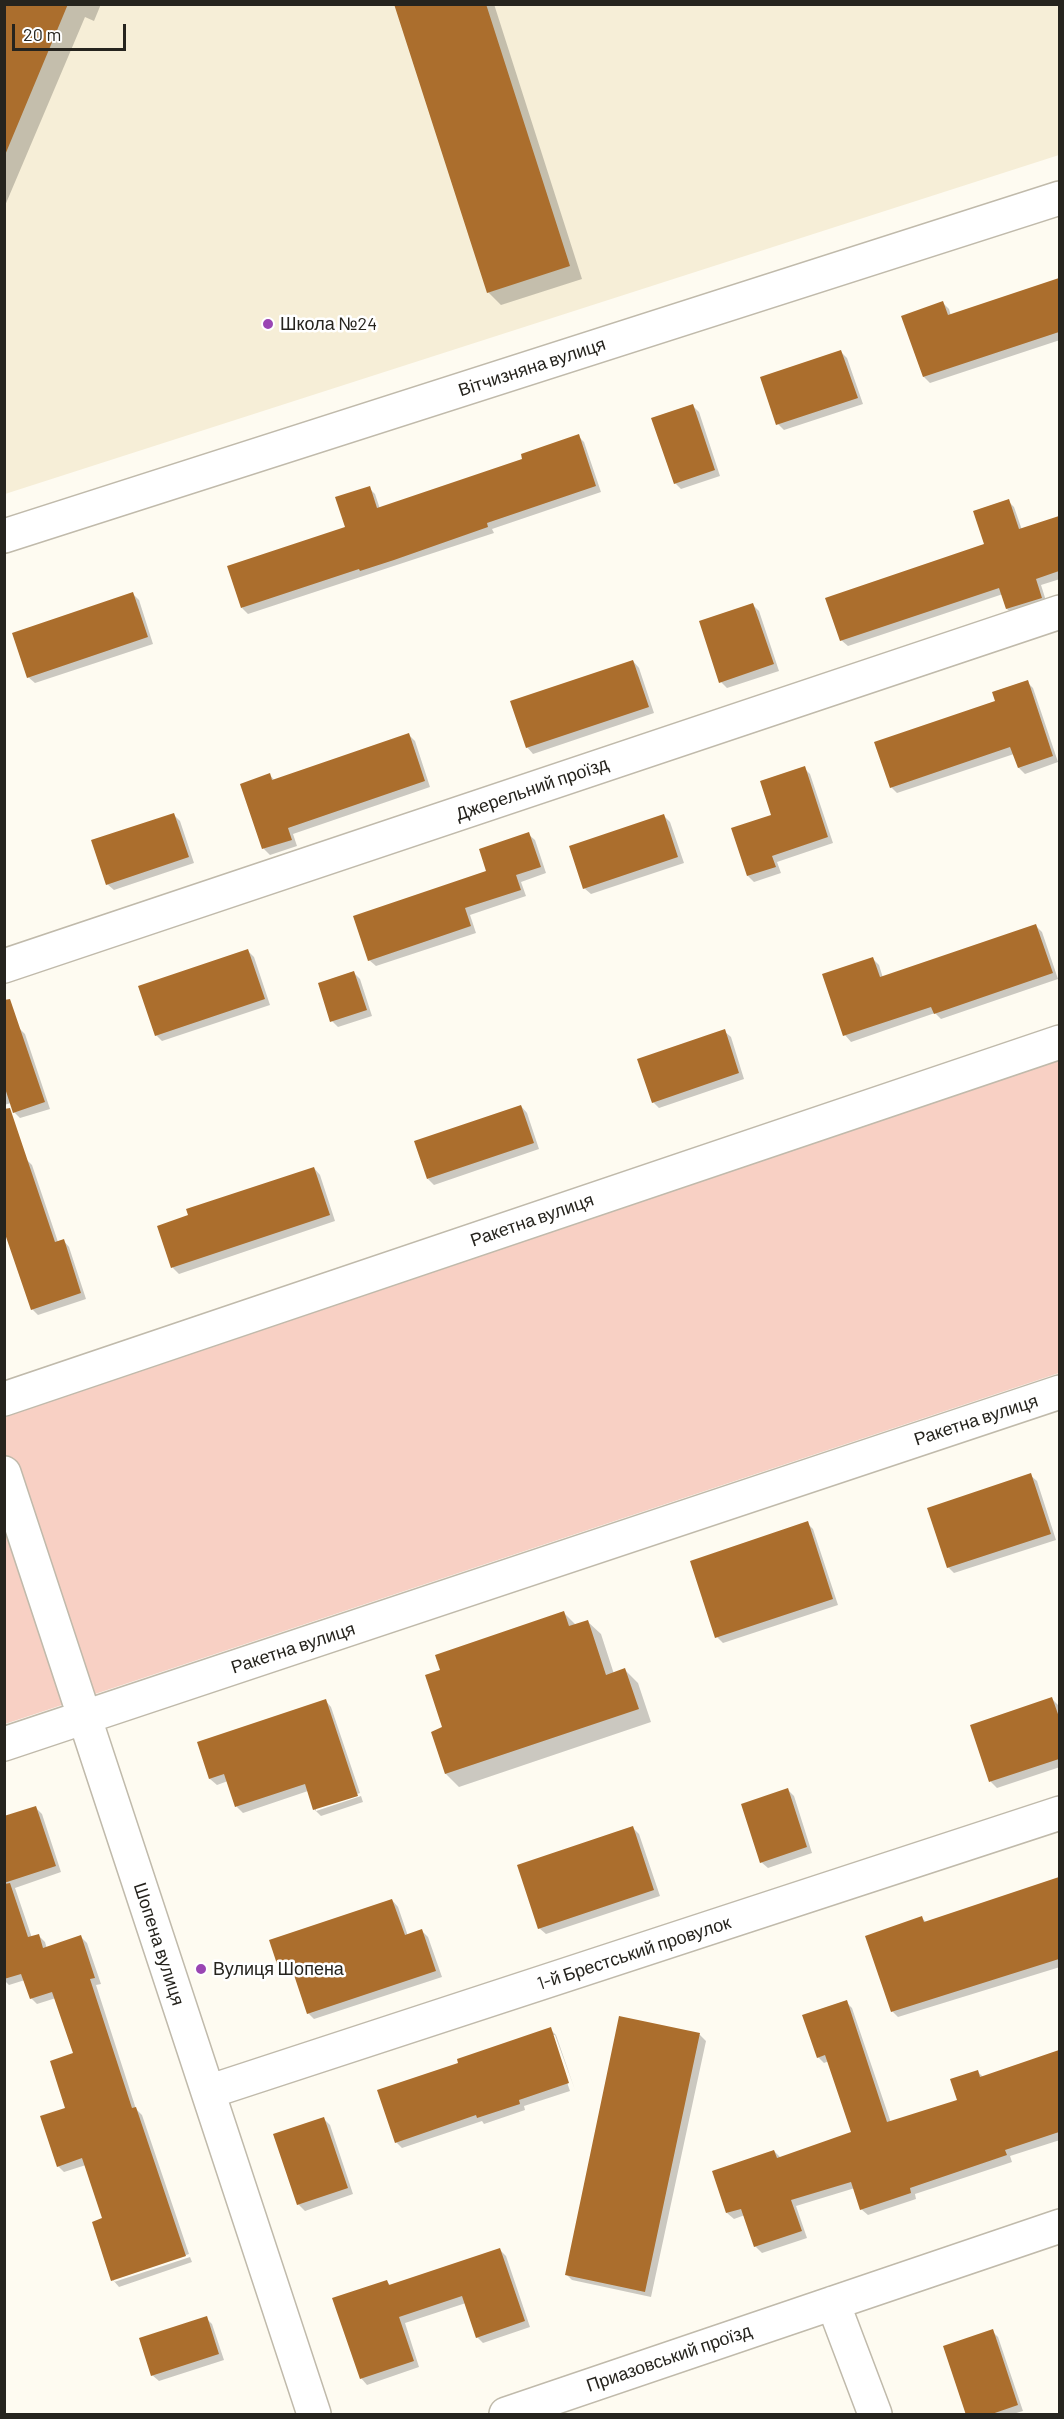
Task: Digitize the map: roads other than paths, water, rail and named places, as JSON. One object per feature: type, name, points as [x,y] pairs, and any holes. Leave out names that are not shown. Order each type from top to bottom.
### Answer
[{"type":"street","name":"Вітчизняна вулиця","points":[[4,536],[1059,198]]},
{"type":"street","name":"Джерельний проїзд","points":[[4,966],[1059,612]]},
{"type":"street","name":"Ракетна вулиця","points":[[4,1399],[1059,1042]]},
{"type":"street","name":"Ракетна вулиця","points":[[4,1744],[1059,1392]]},
{"type":"street","name":"Шопена вулиця","points":[[4,1473],[314,2415]]},
{"type":"street","name":"1-й Брестський провулок","points":[[208,2092],[1059,1813]]},
{"type":"street","name":"Приазовський проїзд","points":[[506,2415],[1059,2226]]},
{"type":"street","points":[[833,2303],[875,2415]]},
{"type":"place","name":"Школа №24","points":[[268,324]]},
{"type":"place","name":"Вулиця Шопена","points":[[201,1969]]}]
